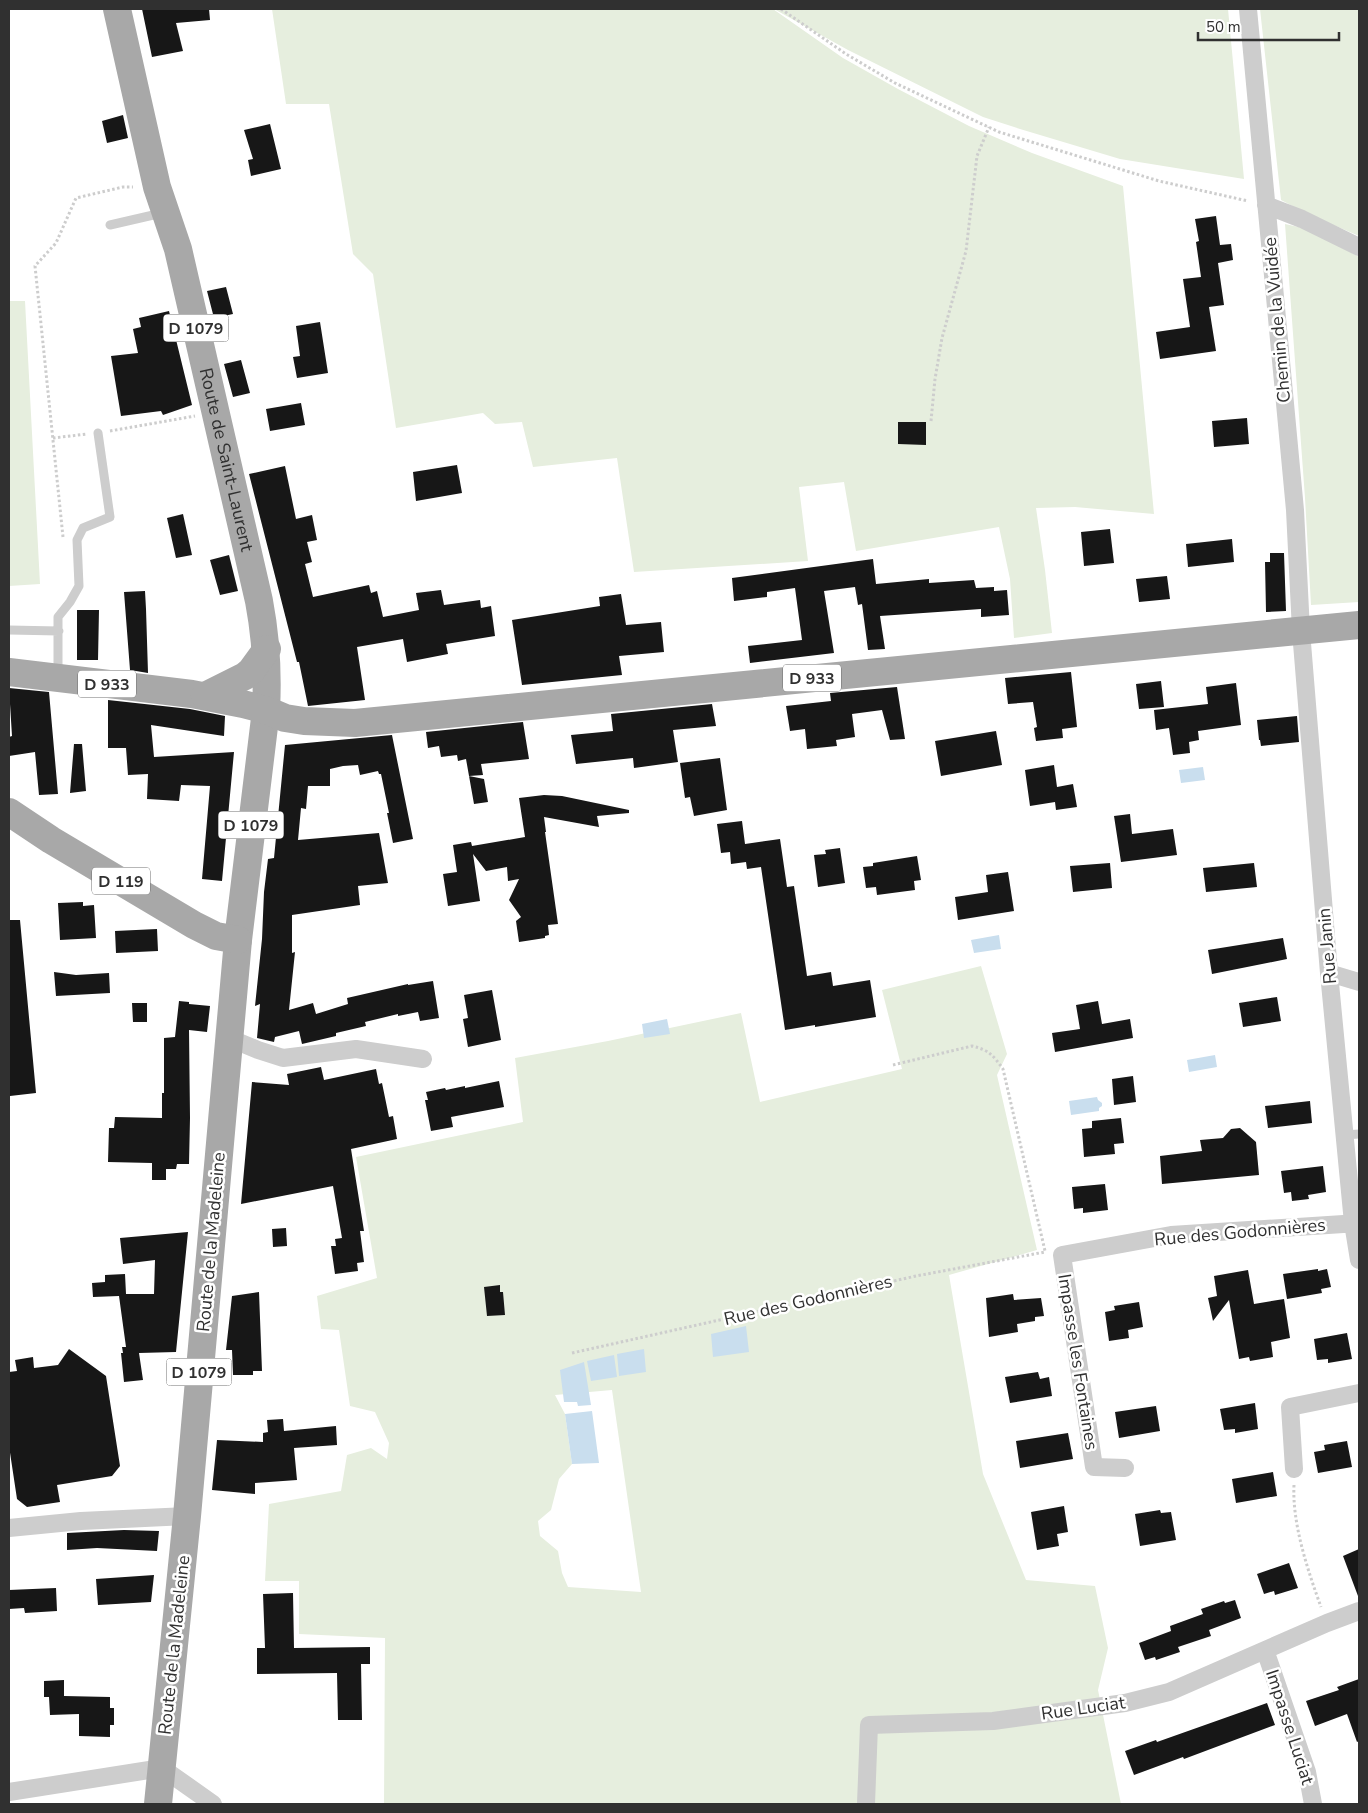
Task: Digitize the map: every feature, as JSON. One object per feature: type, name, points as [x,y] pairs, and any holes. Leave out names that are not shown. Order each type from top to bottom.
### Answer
[{"type":"main road","name":"Route de Saint-Laurent","points":[[118,9],[160,200],[178,249],[259,602],[267,649],[266,710]]},
{"type":"main road","name":"D 933","points":[[9,672],[205,696],[266,710],[294,720],[355,723],[1359,625]]},
{"type":"main road","points":[[205,696],[252,671],[267,649]]},
{"type":"main road","name":"Route de la Madeleine","points":[[158,1804],[187,1516],[238,940],[266,710]]},
{"type":"main road","name":"D 119","points":[[9,812],[51,840],[194,925],[216,936],[238,940]]},
{"type":"street","name":"Chemin de la Vuidée","points":[[1248,9],[1295,510],[1300,631]]},
{"type":"street","points":[[1266,205],[1302,219],[1359,247]]},
{"type":"street","name":"Rue Janin","points":[[1300,631],[1329,973],[1352,1134],[1359,1260]]},
{"type":"street","points":[[1329,973],[1359,982]]},
{"type":"street","points":[[229,1038],[283,1058],[356,1049],[423,1059]]},
{"type":"street","name":"Rue des Godonnières","points":[[1054,1254],[1171,1235],[1356,1223]]},
{"type":"street","name":"Impasse les Fontaines","points":[[1054,1254],[1094,1467],[1125,1468]]},
{"type":"street","points":[[1294,1470],[1290,1407],[1359,1393]]},
{"type":"street","points":[[9,1528],[81,1521],[187,1516]]},
{"type":"street","name":"Rue Luciat","points":[[866,1804],[869,1725],[993,1721],[1125,1703],[1169,1692],[1327,1623],[1359,1611]]},
{"type":"street","name":"Impasse Luciat","points":[[1265,1650],[1307,1772],[1314,1804]]},
{"type":"street","points":[[9,1792],[162,1768],[214,1804]]},
{"type":"lane","points":[[110,224],[160,200]]},
{"type":"lane","points":[[58,679],[58,617],[70,602],[79,586],[77,540],[83,528],[110,517],[98,433]]},
{"type":"lane","points":[[9,630],[59,631]]},
{"type":"path","points":[[781,9],[846,54],[895,83],[999,132],[1159,181],[1266,205]]},
{"type":"path","points":[[931,421],[935,379],[942,338],[966,251],[977,156],[989,127]]},
{"type":"path","points":[[64,544],[35,266],[56,243],[76,198],[123,187],[160,200]]},
{"type":"path","points":[[53,438],[157,424],[215,411]]},
{"type":"path","points":[[893,1065],[972,1046],[984,1049],[993,1056],[1003,1070],[1054,1254]]},
{"type":"path","name":"Rue des Godonnières","points":[[572,1353],[916,1276],[1054,1254]]},
{"type":"path","points":[[1294,1470],[1293,1504],[1305,1554],[1327,1623]]},
{"type":"green space","points":[[272,9],[773,9],[843,58],[969,126],[1032,153],[1123,186],[1154,514],[1075,507],[1036,508],[1052,633],[1014,638],[1010,579],[999,527],[856,551],[844,482],[799,487],[808,561],[634,572],[617,458],[533,467],[522,422],[495,424],[483,413],[396,428],[373,274],[353,254],[329,104],[286,104]]},
{"type":"green space","points":[[774,9],[1228,9],[1244,179],[1120,159],[983,117],[848,50]]},
{"type":"green space","points":[[1260,9],[1359,9],[1359,236],[1281,200]]},
{"type":"green space","points":[[1285,224],[1312,230],[1359,257],[1359,602],[1311,605]]},
{"type":"green space","points":[[9,301],[25,301],[40,584],[9,586]]},
{"type":"green space","points":[[981,966],[1007,1054],[997,1075],[1037,1250],[949,1275],[983,1474],[1026,1580],[1095,1586],[1108,1648],[1098,1690],[1121,1804],[384,1804],[385,1638],[299,1634],[299,1581],[265,1581],[269,1504],[341,1491],[347,1455],[371,1448],[387,1459],[389,1443],[375,1412],[350,1406],[339,1330],[321,1329],[317,1296],[377,1278],[356,1157],[523,1122],[515,1058],[741,1013],[760,1102],[902,1069],[882,990]],"holes":[[[612,1390],[641,1592],[568,1587],[562,1573],[558,1551],[540,1536],[538,1521],[551,1510],[559,1479],[572,1464],[565,1414],[555,1395]]]},
{"type":"water","points":[[1203,767],[1205,780],[1181,783],[1179,770]]},
{"type":"water","points":[[999,935],[1001,949],[974,953],[971,940]]},
{"type":"water","points":[[667,1019],[670,1034],[644,1038],[642,1024]]},
{"type":"water","points":[[1215,1055],[1217,1067],[1189,1072],[1187,1060]]},
{"type":"water","points":[[1097,1097],[1102,1103],[1099,1111],[1071,1115],[1069,1101]]},
{"type":"water","points":[[746,1326],[749,1352],[713,1357],[711,1334]]},
{"type":"water","points":[[644,1349],[646,1372],[619,1376],[617,1354]]},
{"type":"water","points":[[614,1355],[617,1377],[591,1381],[587,1361]]},
{"type":"water","points":[[584,1362],[591,1405],[578,1406],[577,1402],[564,1402],[560,1370]]},
{"type":"water","points":[[592,1411],[599,1463],[572,1464],[565,1414]]},
{"type":"building","points":[[142,9],[209,9],[210,20],[176,23],[183,51],[152,57]]},
{"type":"building","points":[[123,115],[128,138],[107,143],[102,121]]},
{"type":"building","points":[[270,124],[281,169],[251,176],[248,160],[253,159],[244,130]]},
{"type":"building","points":[[1216,216],[1220,245],[1231,244],[1233,260],[1218,263],[1224,305],[1209,307],[1216,351],[1160,359],[1156,332],[1190,327],[1183,279],[1201,277],[1196,242],[1199,241],[1195,219]]},
{"type":"building","points":[[226,287],[233,314],[214,318],[207,291]]},
{"type":"building","points":[[169,311],[192,405],[163,415],[161,411],[121,416],[111,356],[138,353],[133,329],[141,327],[139,318]]},
{"type":"building","points":[[320,322],[328,373],[297,378],[293,357],[300,356],[296,326]]},
{"type":"building","points":[[241,360],[250,393],[233,397],[224,364]]},
{"type":"building","points":[[301,403],[305,425],[270,431],[266,409]]},
{"type":"building","points":[[1247,418],[1249,444],[1214,447],[1212,421]]},
{"type":"building","points":[[898,422],[926,422],[926,445],[898,444]]},
{"type":"building","points":[[457,465],[462,493],[416,501],[413,472]]},
{"type":"building","points":[[285,466],[296,519],[312,515],[317,540],[307,542],[312,562],[305,564],[313,597],[369,585],[371,593],[377,591],[383,617],[419,610],[416,593],[441,590],[444,605],[480,600],[481,608],[491,606],[495,636],[446,644],[448,654],[407,662],[403,639],[357,647],[365,700],[308,706],[299,662],[297,662],[249,474]]},
{"type":"building","points":[[183,514],[192,555],[176,558],[167,518]]},
{"type":"building","points":[[1110,529],[1114,563],[1084,566],[1081,532]]},
{"type":"building","points":[[1232,539],[1234,562],[1188,567],[1186,544]]},
{"type":"building","points":[[1270,553],[1284,553],[1286,611],[1266,612],[1265,562],[1270,562]]},
{"type":"building","points":[[229,555],[238,591],[220,595],[210,560]]},
{"type":"building","points":[[873,559],[876,584],[929,579],[929,583],[974,580],[976,588],[994,587],[994,591],[1007,590],[1009,615],[981,617],[981,609],[880,616],[885,649],[868,650],[862,604],[858,605],[855,587],[824,591],[834,653],[750,663],[748,646],[802,640],[795,588],[767,592],[767,597],[734,601],[732,578]]},
{"type":"building","points":[[1167,576],[1170,599],[1139,602],[1136,579]]},
{"type":"building","points":[[145,591],[148,673],[130,670],[124,592]]},
{"type":"building","points":[[621,594],[626,625],[661,622],[664,652],[619,656],[622,675],[522,685],[512,620],[600,606],[599,597]]},
{"type":"building","points":[[77,610],[99,610],[98,660],[77,660]]},
{"type":"building","points":[[1071,672],[1077,727],[1062,729],[1063,738],[1036,741],[1034,728],[1037,727],[1033,702],[1008,704],[1005,678]]},
{"type":"building","points":[[1161,681],[1164,707],[1139,709],[1136,684]]},
{"type":"building","points":[[1236,683],[1241,725],[1198,731],[1199,740],[1189,742],[1190,753],[1173,755],[1169,728],[1156,730],[1154,710],[1208,704],[1206,687]]},
{"type":"building","points":[[897,687],[905,739],[890,740],[882,710],[852,714],[855,737],[836,740],[837,746],[807,749],[805,729],[790,731],[786,706],[831,701],[830,693]]},
{"type":"building","points":[[9,688],[49,692],[58,794],[39,795],[35,752],[9,756],[9,737],[12,736]]},
{"type":"building","points":[[108,700],[190,709],[225,716],[224,736],[151,725],[154,757],[234,752],[222,881],[202,879],[210,786],[181,785],[179,801],[147,799],[148,774],[128,775],[126,748],[108,748]]},
{"type":"building","points":[[712,704],[716,726],[673,730],[678,762],[634,768],[633,758],[576,764],[571,735],[613,731],[611,714]]},
{"type":"building","points":[[1297,716],[1299,742],[1261,746],[1257,720]]},
{"type":"building","points":[[523,722],[529,759],[481,764],[483,775],[469,776],[466,759],[458,761],[457,755],[441,757],[439,746],[428,748],[426,732]]},
{"type":"building","points":[[996,731],[1002,765],[941,776],[935,741]]},
{"type":"building","points":[[392,735],[413,839],[393,843],[381,774],[378,771],[360,775],[358,765],[343,766],[330,769],[330,786],[308,786],[306,809],[301,808],[298,840],[379,833],[388,883],[358,886],[360,905],[292,915],[292,953],[295,952],[289,1010],[313,1003],[316,1014],[348,1004],[347,998],[408,984],[433,981],[439,1018],[420,1021],[418,1012],[398,1016],[398,1014],[365,1022],[366,1026],[336,1033],[336,1036],[302,1044],[299,1031],[275,1037],[274,1042],[257,1038],[260,1004],[255,1006],[262,939],[264,892],[268,859],[274,858],[285,745]]},
{"type":"building","points":[[74,744],[82,744],[86,791],[70,793]]},
{"type":"building","points":[[720,758],[727,810],[694,816],[690,797],[685,798],[680,763]]},
{"type":"building","points":[[1054,765],[1057,787],[1073,784],[1077,807],[1056,810],[1055,802],[1030,806],[1025,770]]},
{"type":"building","points":[[469,776],[484,779],[488,802],[474,804]]},
{"type":"building","points":[[544,795],[562,796],[629,810],[629,813],[597,816],[599,827],[544,817],[558,924],[548,925],[549,935],[545,936],[545,938],[519,942],[516,921],[521,917],[509,900],[519,879],[508,881],[507,867],[486,871],[473,854],[480,901],[448,906],[443,874],[457,872],[453,845],[471,842],[472,846],[525,837],[519,798]]},
{"type":"building","points":[[1130,814],[1132,834],[1173,829],[1177,855],[1121,862],[1114,816]]},
{"type":"building","points":[[742,821],[745,844],[780,839],[787,887],[794,886],[807,976],[831,972],[833,986],[870,980],[876,1017],[785,1030],[761,867],[747,869],[746,862],[731,864],[730,852],[721,853],[717,824]]},
{"type":"building","points":[[840,848],[845,883],[818,887],[814,855],[826,854],[825,850]]},
{"type":"building","points":[[917,856],[921,880],[914,881],[915,890],[877,895],[876,887],[866,888],[863,867],[873,866],[873,863]]},
{"type":"building","points":[[1110,863],[1112,888],[1073,892],[1070,866]]},
{"type":"building","points":[[1254,863],[1257,887],[1206,892],[1203,868]]},
{"type":"building","points":[[1008,872],[1014,911],[958,920],[955,897],[988,892],[986,875]]},
{"type":"building","points":[[83,902],[83,906],[94,905],[96,938],[60,940],[58,903]]},
{"type":"building","points":[[9,920],[20,920],[36,1093],[10,1096]]},
{"type":"building","points":[[157,929],[158,951],[116,953],[115,931]]},
{"type":"building","points":[[1283,938],[1287,959],[1212,974],[1208,950]]},
{"type":"building","points":[[54,972],[76,975],[109,973],[110,993],[56,996]]},
{"type":"building","points":[[492,990],[501,1040],[468,1047],[463,1019],[468,1018],[464,995]]},
{"type":"building","points":[[1277,997],[1281,1021],[1243,1027],[1239,1003]]},
{"type":"building","points":[[179,1001],[210,1006],[207,1032],[189,1030],[189,1164],[177,1164],[176,1169],[166,1169],[166,1180],[152,1180],[152,1163],[108,1162],[109,1128],[114,1128],[115,1117],[162,1118],[164,1038],[175,1037]]},
{"type":"building","points":[[1098,1001],[1102,1024],[1130,1019],[1133,1038],[1055,1052],[1052,1033],[1080,1029],[1076,1005]]},
{"type":"building","points":[[132,1003],[147,1003],[147,1022],[133,1022]]},
{"type":"building","points":[[321,1067],[324,1080],[376,1069],[379,1084],[382,1083],[389,1117],[393,1116],[397,1139],[351,1149],[364,1231],[360,1231],[364,1262],[357,1263],[358,1271],[335,1274],[331,1246],[336,1246],[335,1239],[342,1238],[333,1186],[241,1204],[252,1082],[289,1085],[287,1074]]},
{"type":"building","points":[[1133,1076],[1136,1102],[1114,1105],[1112,1079]]},
{"type":"building","points":[[499,1081],[504,1107],[451,1117],[453,1127],[431,1131],[425,1100],[428,1100],[426,1092],[445,1088],[446,1090],[465,1086],[465,1088]]},
{"type":"building","points":[[1310,1101],[1312,1123],[1268,1128],[1265,1106]]},
{"type":"building","points":[[1121,1118],[1124,1143],[1114,1144],[1115,1154],[1084,1157],[1082,1129],[1092,1128],[1092,1121]]},
{"type":"building","points":[[1240,1128],[1256,1142],[1259,1175],[1162,1184],[1160,1156],[1202,1151],[1200,1140],[1223,1138],[1231,1129]]},
{"type":"building","points":[[1323,1166],[1326,1192],[1308,1195],[1309,1199],[1292,1201],[1291,1192],[1284,1193],[1281,1171]]},
{"type":"building","points":[[1105,1184],[1108,1210],[1083,1213],[1083,1208],[1074,1209],[1072,1187]]},
{"type":"building","points":[[286,1228],[287,1246],[273,1247],[272,1229]]},
{"type":"building","points":[[188,1232],[176,1352],[139,1353],[143,1380],[124,1382],[121,1353],[123,1353],[122,1347],[126,1347],[119,1296],[93,1297],[92,1283],[105,1282],[105,1275],[125,1274],[126,1294],[154,1294],[155,1260],[123,1264],[120,1238]]},
{"type":"building","points":[[1318,1269],[1318,1271],[1327,1269],[1331,1287],[1321,1289],[1322,1293],[1287,1299],[1283,1274]]},
{"type":"building","points":[[1248,1270],[1254,1304],[1284,1299],[1290,1338],[1271,1342],[1273,1357],[1250,1361],[1249,1357],[1239,1359],[1229,1300],[1213,1321],[1208,1298],[1217,1296],[1214,1276]]},
{"type":"building","points":[[500,1285],[500,1292],[503,1292],[505,1315],[487,1316],[484,1287]]},
{"type":"building","points":[[259,1292],[262,1371],[253,1371],[253,1375],[233,1375],[232,1350],[226,1350],[232,1296]]},
{"type":"building","points":[[1013,1294],[1014,1300],[1041,1298],[1044,1316],[1035,1317],[1035,1321],[1017,1324],[1018,1332],[989,1337],[986,1298]]},
{"type":"building","points":[[1139,1302],[1143,1327],[1128,1330],[1129,1338],[1109,1341],[1105,1312],[1115,1310],[1114,1306]]},
{"type":"building","points":[[1347,1333],[1352,1359],[1328,1363],[1328,1359],[1317,1360],[1314,1339]]},
{"type":"building","points":[[69,1349],[106,1376],[120,1466],[112,1476],[57,1485],[60,1502],[27,1507],[17,1499],[9,1446],[9,1372],[17,1371],[15,1360],[33,1357],[34,1368],[58,1365]]},
{"type":"building","points":[[1038,1372],[1040,1379],[1049,1377],[1052,1396],[1010,1403],[1005,1377]]},
{"type":"building","points":[[1255,1403],[1258,1429],[1235,1433],[1235,1429],[1224,1430],[1220,1409]]},
{"type":"building","points":[[1156,1406],[1160,1431],[1119,1438],[1115,1412]]},
{"type":"building","points":[[283,1419],[284,1431],[336,1426],[337,1445],[294,1448],[297,1480],[255,1483],[255,1494],[212,1490],[217,1440],[263,1442],[263,1433],[268,1432],[267,1420]]},
{"type":"building","points":[[1068,1433],[1073,1459],[1020,1468],[1016,1441]]},
{"type":"building","points":[[1347,1441],[1352,1467],[1318,1473],[1314,1452],[1325,1450],[1324,1445]]},
{"type":"building","points":[[1273,1472],[1277,1496],[1236,1503],[1232,1479]]},
{"type":"building","points":[[1064,1506],[1068,1532],[1057,1534],[1059,1546],[1037,1550],[1031,1512]]},
{"type":"building","points":[[1160,1510],[1161,1513],[1171,1512],[1176,1540],[1140,1546],[1135,1514]]},
{"type":"building","points":[[124,1530],[159,1531],[157,1551],[97,1548],[67,1550],[67,1533]]},
{"type":"building","points":[[1359,1549],[1359,1596],[1358,1596],[1343,1556]]},
{"type":"building","points":[[1289,1563],[1298,1588],[1275,1595],[1274,1591],[1264,1594],[1257,1574]]},
{"type":"building","points":[[154,1575],[151,1602],[98,1605],[96,1579]]},
{"type":"building","points":[[56,1588],[57,1611],[25,1613],[24,1608],[9,1609],[9,1590]]},
{"type":"building","points":[[293,1593],[294,1648],[370,1647],[370,1664],[361,1664],[362,1720],[338,1720],[337,1673],[257,1674],[257,1648],[265,1648],[263,1594]]},
{"type":"building","points":[[1235,1600],[1241,1618],[1209,1630],[1211,1636],[1178,1647],[1180,1652],[1156,1660],[1155,1657],[1145,1660],[1139,1643],[1171,1631],[1170,1626],[1203,1614],[1201,1609],[1224,1601],[1225,1603]]},
{"type":"building","points":[[1359,1679],[1359,1741],[1357,1742],[1347,1714],[1315,1726],[1306,1701],[1339,1690],[1337,1687]]},
{"type":"building","points":[[64,1680],[64,1696],[110,1697],[110,1708],[114,1708],[114,1725],[110,1725],[110,1737],[79,1736],[79,1714],[50,1715],[49,1697],[44,1697],[44,1681]]},
{"type":"building","points":[[1267,1703],[1275,1725],[1184,1759],[1183,1757],[1134,1775],[1125,1751],[1156,1740],[1157,1742]]}]
